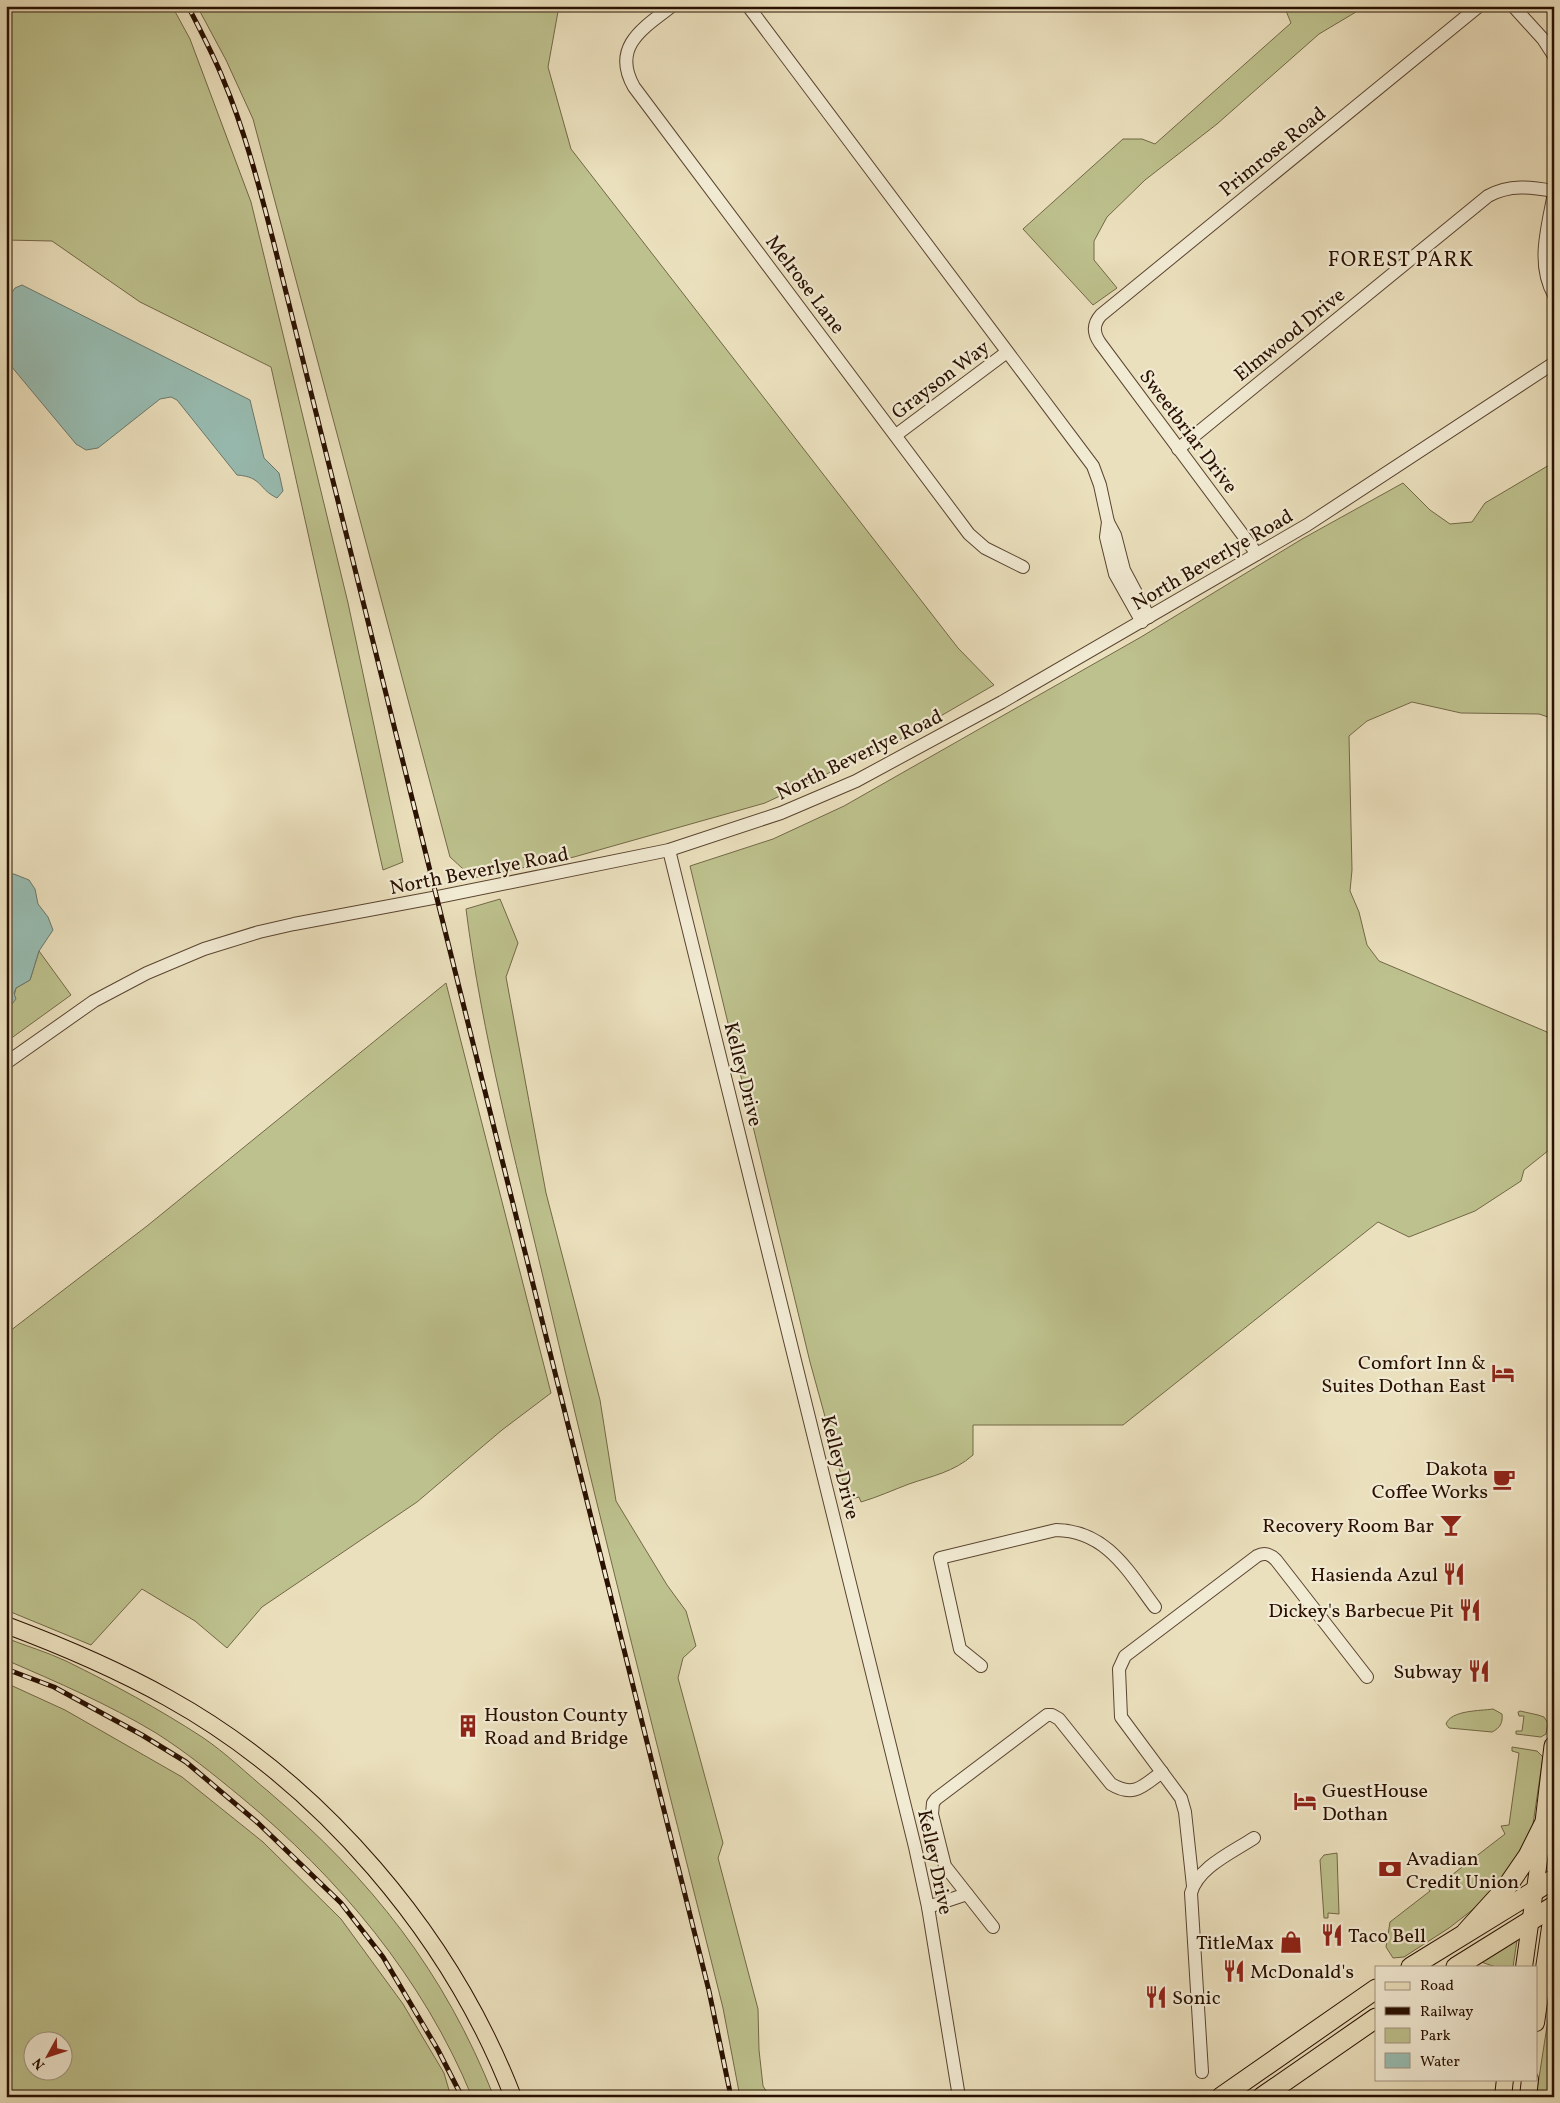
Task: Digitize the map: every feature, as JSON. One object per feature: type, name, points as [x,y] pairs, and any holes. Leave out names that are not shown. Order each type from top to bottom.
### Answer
[{"type":"highway","points":[[1466,1932],[1518,1873],[1545,1822],[1554,1746]]},
{"type":"highway","points":[[1413,1966],[1554,1879]]},
{"type":"highway","points":[[1458,1966],[1554,1905]]},
{"type":"highway","points":[[1542,1984],[1554,1951]]},
{"type":"highway","points":[[1221,2097],[1375,1990]]},
{"type":"highway","points":[[1262,2097],[1375,2019]]},
{"type":"highway","points":[[1279,2056],[1290,2077]]},
{"type":"main road","points":[[6,1625],[67,1648],[170,1698],[261,1761],[322,1813],[382,1877],[429,1938],[471,2007],[514,2097]]},
{"type":"main road","points":[[1524,1966],[1545,1822]]},
{"type":"main road","points":[[1538,2010],[1554,1905]]},
{"type":"main road","points":[[1503,2097],[1505,2080]]},
{"type":"main road","points":[[1528,2097],[1530,2080]]},
{"type":"street","name":"Melrose Lane","points":[[672,6],[642,29],[633,39],[627,60],[631,80],[974,539],[992,552],[1023,566]]},
{"type":"street","points":[[748,6],[1093,466],[1100,484],[1108,522],[1106,537],[1115,574],[1146,619]]},
{"type":"street","name":"Primrose Road","points":[[1094,329],[1096,321],[1101,315],[1479,6]]},
{"type":"street","points":[[1513,6],[1543,39],[1554,56]]},
{"type":"street","name":"Elmwood Drive","points":[[1178,449],[1488,196],[1502,189],[1518,186],[1554,192]]},
{"type":"street","points":[[1554,192],[1544,259],[1545,272],[1554,294]]},
{"type":"street","name":"Sweetbriar Drive","points":[[1094,329],[1100,343],[1258,554]]},
{"type":"street","name":"Grayson Way","points":[[896,435],[1007,352]]},
{"type":"street","name":"North Beverlye Road","points":[[6,1063],[94,1001],[146,973],[204,949],[259,932],[294,924],[669,850],[781,813],[856,781],[1002,702],[1258,554],[1354,496],[1554,363]]},
{"type":"street","name":"Kelley Drive","points":[[669,850],[903,1794],[928,1907],[959,2097]]},
{"type":"street","points":[[981,1666],[960,1649],[940,1558],[1056,1530],[1072,1530],[1100,1543],[1115,1556],[1156,1607]]},
{"type":"street","points":[[1202,2072],[1190,1901],[1193,1886],[1185,1812],[1181,1798],[1121,1718],[1119,1669],[1121,1662],[1130,1651],[1261,1554],[1271,1555],[1276,1560],[1367,1676]]},
{"type":"street","points":[[993,1927],[945,1866],[932,1814],[933,1803],[936,1799],[1046,1715],[1052,1715],[1060,1719],[1110,1784],[1118,1789],[1126,1791],[1140,1789],[1162,1772]]},
{"type":"street","points":[[1193,1886],[1202,1873],[1254,1838]]},
{"type":"street","points":[[928,1907],[967,1894]]},
{"type":"green space","points":[[6,6],[172,6],[190,39],[251,202],[348,603],[403,862],[383,870],[271,367],[140,302],[52,241],[6,240]]},
{"type":"green space","points":[[197,6],[559,6],[548,67],[571,149],[958,648],[994,685],[901,739],[765,803],[574,857],[473,878],[450,857],[253,119],[226,60]]},
{"type":"green space","points":[[1284,6],[1366,6],[1319,34],[1217,124],[1145,180],[1107,217],[1094,241],[1094,260],[1117,288],[1093,305],[1023,229],[1123,139],[1142,139],[1155,144],[1291,23]]},
{"type":"green space","points":[[1551,464],[1554,467],[1554,719],[1539,714],[1461,713],[1412,702],[1367,721],[1349,736],[1352,870],[1350,891],[1359,912],[1367,945],[1379,961],[1547,1032],[1554,1039],[1554,1146],[1524,1170],[1521,1181],[1475,1211],[1409,1237],[1378,1222],[1123,1425],[973,1425],[973,1455],[958,1466],[861,1502],[859,1497],[848,1500],[810,1362],[690,866],[773,839],[844,806],[1141,637],[1302,539],[1403,483],[1430,510],[1450,524],[1472,522],[1485,503]]},
{"type":"green space","points":[[500,899],[518,943],[506,977],[546,1193],[600,1400],[616,1501],[667,1585],[686,1611],[696,1646],[683,1658],[678,1678],[723,1843],[718,1858],[758,2009],[759,2050],[763,2086],[770,2097],[740,2097],[723,2008],[587,1463],[500,1096],[481,1003],[466,909]]},
{"type":"green space","points":[[39,951],[71,995],[6,1042],[6,1004],[12,1004],[16,988],[30,980]]},
{"type":"green space","points":[[446,983],[551,1393],[502,1430],[417,1502],[262,1607],[227,1648],[195,1621],[142,1589],[91,1645],[6,1610],[6,1334],[147,1226]]},
{"type":"green space","points":[[6,1638],[66,1661],[136,1697],[186,1727],[211,1743],[306,1825],[341,1859],[372,1894],[428,1968],[474,2051],[494,2097],[472,2097],[452,2053],[429,2011],[403,1971],[344,1896],[312,1861],[277,1828],[210,1772],[156,1733],[101,1703],[6,1660]]},
{"type":"green space","points":[[6,1683],[65,1710],[182,1777],[263,1842],[341,1919],[403,2004],[444,2073],[451,2097],[6,2097]]},
{"type":"green space","points":[[1493,1709],[1502,1714],[1502,1717],[1500,1725],[1492,1732],[1449,1728],[1446,1724],[1449,1719],[1460,1714]]},
{"type":"green space","points":[[1518,1712],[1544,1717],[1548,1723],[1546,1734],[1541,1737],[1516,1734],[1516,1731],[1522,1731],[1524,1716],[1519,1716]]},
{"type":"green space","points":[[1512,1747],[1537,1751],[1543,1757],[1533,1824],[1526,1849],[1517,1865],[1480,1904],[1449,1928],[1404,1957],[1393,1958],[1386,1947],[1390,1922],[1430,1891],[1427,1886],[1428,1883],[1431,1883],[1435,1888],[1505,1834],[1501,1826],[1509,1825],[1519,1753],[1512,1751]]},
{"type":"green space","points":[[1337,1853],[1339,1914],[1328,1913],[1328,1918],[1324,1918],[1320,1860],[1324,1855]]},
{"type":"green space","points":[[1517,1940],[1513,1966],[1493,1966],[1481,1962]]},
{"type":"green space","points":[[1554,1981],[1554,2066],[1549,2097],[1536,2097]]},
{"type":"water","points":[[22,285],[250,400],[264,458],[279,473],[283,491],[277,498],[252,478],[237,475],[177,400],[171,397],[160,399],[98,448],[86,450],[76,444],[6,360],[6,301],[15,288]]},
{"type":"water","points":[[14,874],[29,880],[35,889],[38,904],[48,917],[53,930],[39,951],[30,980],[16,988],[14,993],[16,999],[12,1004],[6,1004],[6,875]]},
{"type":"railway","points":[[188,6],[215,60],[231,99],[251,159],[268,220],[709,1991],[731,2097]]},
{"type":"railway","points":[[6,1669],[54,1687],[142,1735],[186,1762],[258,1823],[341,1903],[383,1957],[438,2050],[462,2097]]},
{"type":"place","name":"Comfort Inn & Suites Dothan East","points":[[1503,1373]]},
{"type":"place","name":"Dakota Coffee Works","points":[[1504,1479]]},
{"type":"place","name":"Recovery Room Bar","points":[[1451,1525]]},
{"type":"place","name":"Hasienda Azul","points":[[1454,1574]]},
{"type":"place","name":"Dickey's Barbecue Pit","points":[[1470,1610]]},
{"type":"place","name":"Subway","points":[[1479,1671]]},
{"type":"place","name":"Houston County Road and Bridge","points":[[468,1726]]},
{"type":"place","name":"GuestHouse Dothan","points":[[1305,1801]]},
{"type":"place","name":"Avadian Credit Union","points":[[1390,1869]]},
{"type":"place","name":"Taco Bell","points":[[1332,1935]]},
{"type":"place","name":"TitleMax","points":[[1291,1942]]},
{"type":"place","name":"McDonald's","points":[[1234,1971]]},
{"type":"place","name":"Sonic","points":[[1156,1997]]},
{"type":"district","name":"FOREST PARK","points":[[1401,259]]}]
